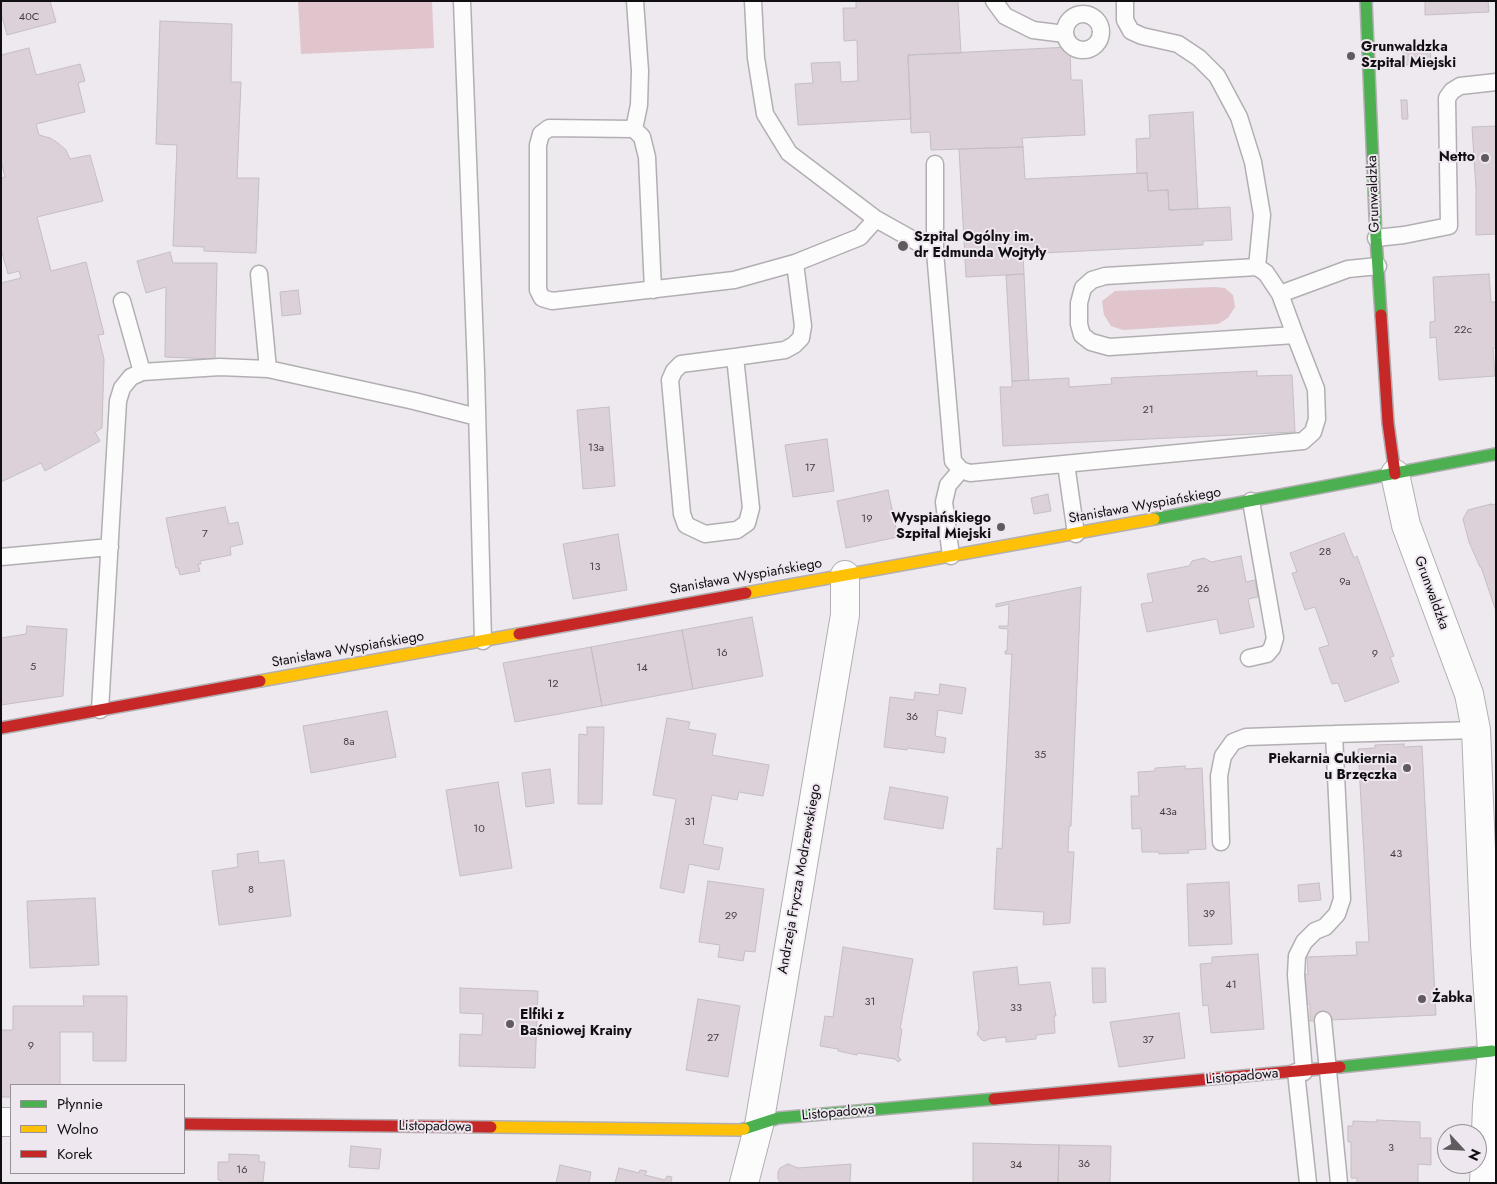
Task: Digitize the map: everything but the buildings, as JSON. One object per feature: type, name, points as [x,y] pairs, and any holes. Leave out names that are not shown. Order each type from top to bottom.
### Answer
[{"type":"street","name":"Grunwaldzka","points":[[1366,1],[1376,238],[1388,423],[1395,474],[1406,525],[1469,694],[1476,730],[1485,944],[1493,1042],[1484,1183]]},
{"type":"street","name":"Stanisława Wyspiańskiego","points":[[1,728],[1076,534],[1496,454]]},
{"type":"street","name":"Andrzeja Frycza Modrzewskiego","points":[[744,1183],[758,1125],[845,615],[845,575]]},
{"type":"street","name":"Listopadowa","points":[[185,1124],[740,1130],[778,1118],[1328,1069],[1493,1042]]},
{"type":"lane","points":[[462,1],[483,641]]},
{"type":"lane","points":[[634,129],[639,106],[640,71],[635,1]]},
{"type":"lane","points":[[753,1],[756,58],[765,114],[789,153],[876,219],[935,252]]},
{"type":"lane","points":[[994,1],[1005,16],[1033,30],[1065,34]]},
{"type":"lane","points":[[1124,1],[1125,20],[1131,31],[1142,36],[1178,44],[1199,58],[1217,76],[1239,116],[1253,162],[1262,215],[1257,266]]},
{"type":"lane","points":[[1376,238],[1404,235],[1449,226],[1447,98],[1452,91],[1460,86],[1496,82]]},
{"type":"lane","points":[[653,290],[647,157],[642,137],[634,129],[548,128],[541,134],[538,145],[538,290],[542,298],[552,301],[653,290],[734,280],[796,263],[860,237],[876,219]]},
{"type":"lane","points":[[935,164],[935,252],[953,461],[961,470],[970,473],[1304,441],[1313,432],[1317,419],[1316,389],[1280,294],[1266,273],[1257,266],[1105,276],[1092,280],[1083,288],[1079,303],[1079,324],[1082,335],[1091,342],[1109,347],[1295,335]]},
{"type":"lane","points":[[735,357],[751,508],[747,523],[737,530],[705,534],[686,525],[682,514],[670,380],[674,371],[681,364],[785,350],[794,345],[801,338],[803,326],[796,263]]},
{"type":"lane","points":[[1280,294],[1348,269],[1378,266]]},
{"type":"lane","points":[[259,274],[268,369]]},
{"type":"lane","points":[[122,301],[142,372]]},
{"type":"lane","points":[[100,710],[118,401],[122,388],[131,377],[142,372],[220,367],[268,369],[414,401],[476,417]]},
{"type":"lane","points":[[1066,464],[1076,534]]},
{"type":"lane","points":[[951,556],[944,502],[948,485],[961,470]]},
{"type":"lane","points":[[1249,658],[1267,654],[1272,648],[1275,638],[1251,501]]},
{"type":"lane","points":[[1,557],[110,547]]},
{"type":"lane","points":[[1221,842],[1219,776],[1223,756],[1233,742],[1246,737],[1476,730]]},
{"type":"lane","points":[[1308,1183],[1300,1072],[1297,956],[1304,942],[1315,931],[1325,927],[1337,914],[1342,900],[1334,734]]},
{"type":"lane","points":[[1323,1020],[1339,1183]]},
{"type":"shaded area","points":[[298,1],[432,1],[434,48],[301,54]]},
{"type":"shaded area","points":[[1225,288],[1233,295],[1235,307],[1228,318],[1218,324],[1123,330],[1111,326],[1104,315],[1102,301],[1115,291]]},
{"type":"traffic: fast","points":[[1366,1],[1381,315]]},
{"type":"traffic: fast","points":[[1154,519],[1496,454]]},
{"type":"traffic: fast","points":[[1340,1067],[1492,1051]]},
{"type":"traffic: fast","points":[[744,1129],[778,1118],[994,1099]]},
{"type":"traffic: slow","points":[[746,593],[1154,519]]},
{"type":"traffic: slow","points":[[260,681],[519,634]]},
{"type":"traffic: slow","points":[[491,1127],[744,1129]]},
{"type":"traffic: jam","points":[[1381,315],[1388,423],[1395,474]]},
{"type":"traffic: jam","points":[[519,634],[746,593]]},
{"type":"traffic: jam","points":[[1,728],[260,681]]},
{"type":"traffic: jam","points":[[994,1099],[1340,1067]]},
{"type":"traffic: jam","points":[[185,1124],[491,1127]]},
{"type":"place","name":"Grunwaldzka Szpital Miejski","points":[[1351,56]]},
{"type":"place","name":"Netto","points":[[1485,158]]},
{"type":"place","name":"Szpital Ogólny im. dr Edmunda Wojtyły","points":[[903,246]]},
{"type":"place","name":"Wyspiańskiego Szpital Miejski","points":[[1001,527]]},
{"type":"place","name":"Piekarnia Cukiernia u Brzęczka","points":[[1407,768]]},
{"type":"place","name":"Żabka","points":[[1422,999]]},
{"type":"place","name":"Elfiki z Baśniowej Krainy","points":[[510,1024]]}]
